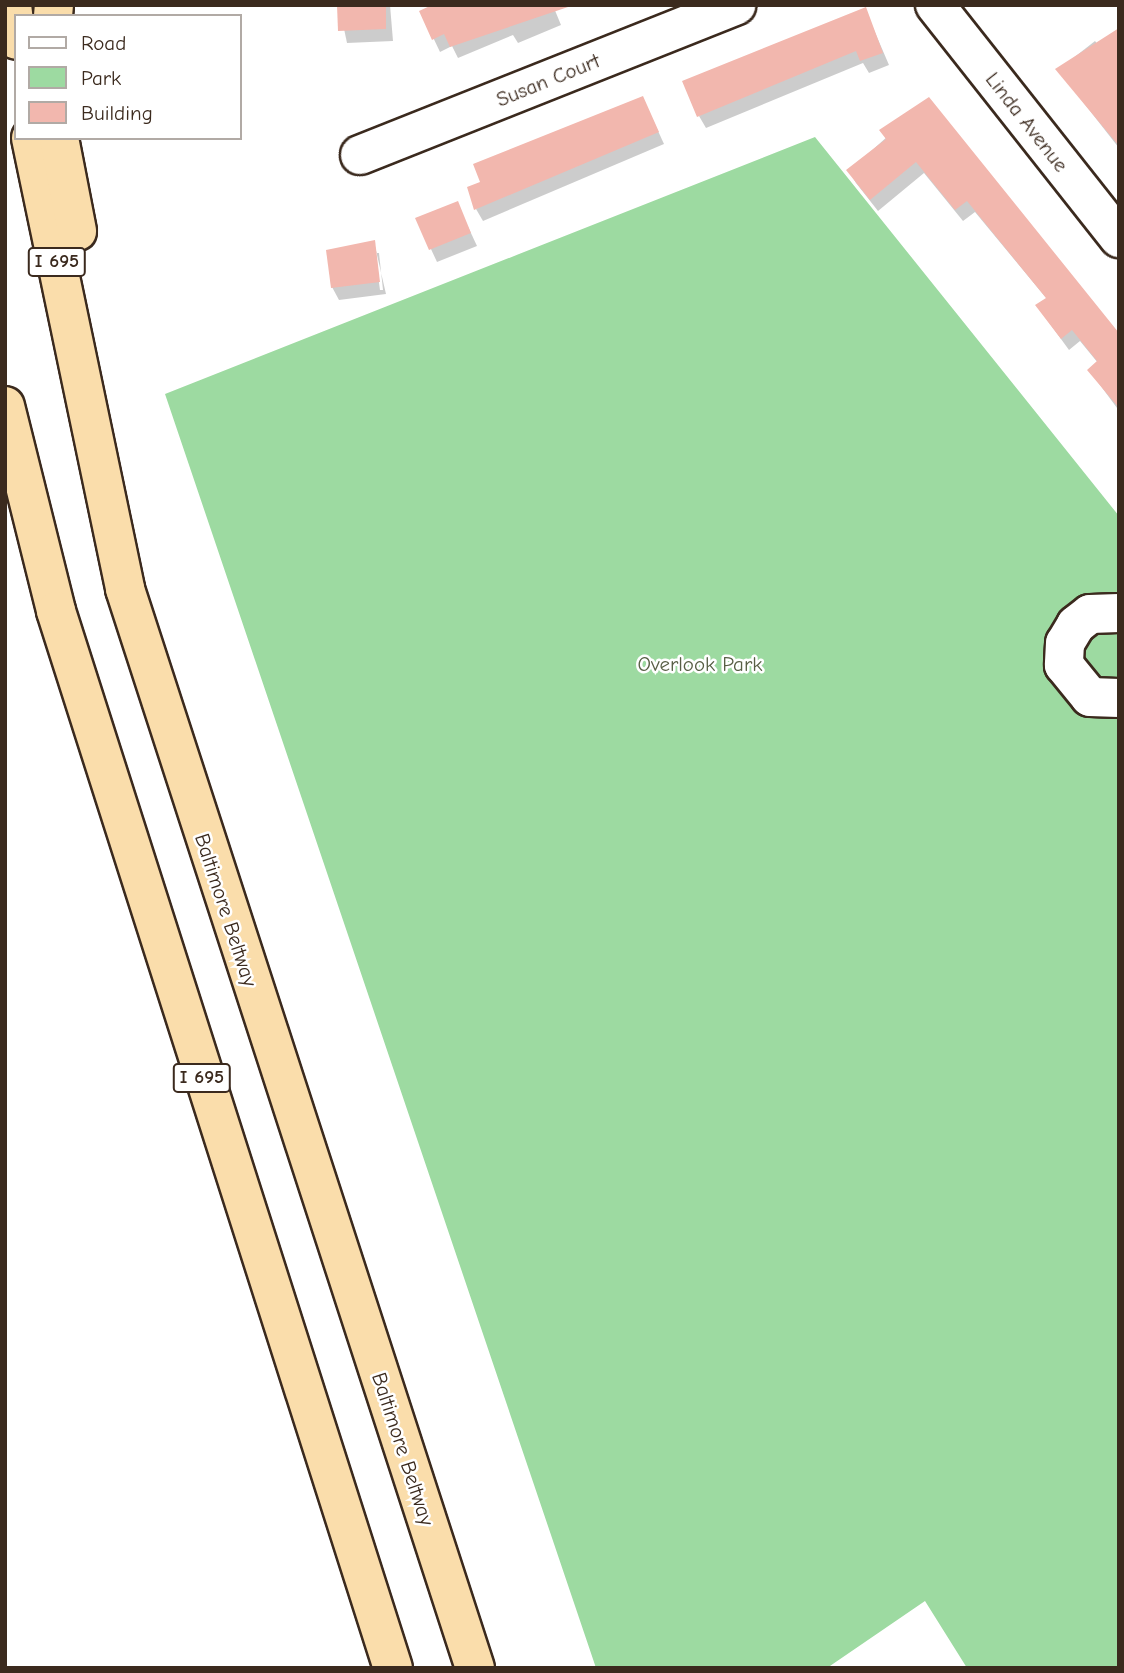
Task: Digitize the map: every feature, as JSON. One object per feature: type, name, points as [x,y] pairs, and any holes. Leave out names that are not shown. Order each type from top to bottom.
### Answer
[{"type":"highway","points":[[12,5],[14,22]]},
{"type":"highway","name":"Baltimore Beltway","points":[[31,140],[125,589],[169,734],[475,1668]]},
{"type":"highway","points":[[59,140],[96,348],[83,387]]},
{"type":"highway","name":"I 695","points":[[5,406],[23,485],[108,779],[393,1668]]},
{"type":"highway","points":[[5,424],[23,485]]},
{"type":"street","name":"Susan Court","points":[[360,155],[736,5]]},
{"type":"street","name":"Linda Avenue","points":[[935,5],[1119,238]]},
{"type":"street","points":[[1119,613],[1090,614],[1076,625],[1065,643],[1065,665],[1090,697],[1119,698]]},
{"type":"green space","name":"Overlook Park","points":[[815,137],[1119,516],[1119,1668],[967,1668],[925,1601],[827,1668],[596,1668],[165,394]]},
{"type":"building","points":[[337,5],[386,5],[386,29],[338,31]]},
{"type":"building","points":[[432,5],[571,6],[450,47],[444,34],[432,40],[419,11]]},
{"type":"building","points":[[866,7],[883,53],[860,61],[856,51],[697,117],[682,81]]},
{"type":"building","points":[[1119,28],[1119,146],[1055,69]]},
{"type":"building","points":[[643,96],[659,132],[474,210],[467,187],[480,182],[473,164]]},
{"type":"building","points":[[929,97],[1119,333],[1119,408],[1087,370],[1097,361],[1072,330],[1061,339],[1035,305],[1046,298],[967,201],[955,210],[916,162],[870,200],[846,170],[886,139],[879,130]]},
{"type":"building","points":[[458,201],[471,233],[429,250],[415,218]]},
{"type":"building","points":[[375,240],[380,282],[331,288],[326,250]]}]
